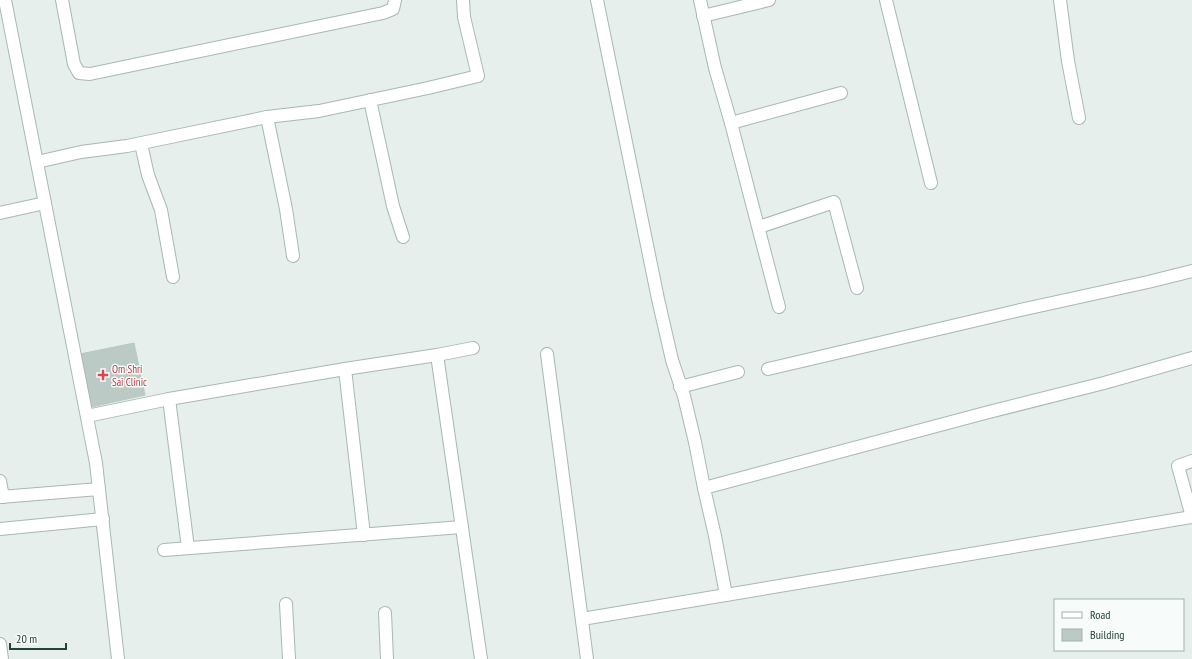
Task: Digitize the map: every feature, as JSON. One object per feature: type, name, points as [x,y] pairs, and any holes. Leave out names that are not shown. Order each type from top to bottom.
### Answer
[{"type":"street","points":[[5,0],[96,463],[118,659]]},
{"type":"street","points":[[62,0],[74,64],[79,73],[90,74],[383,14],[393,9],[395,0]]},
{"type":"street","points":[[37,162],[82,152],[140,144],[267,117],[319,111],[478,76],[464,17],[463,0]]},
{"type":"street","points":[[597,0],[658,299],[672,360],[695,442],[726,596]]},
{"type":"street","points":[[700,0],[715,68],[731,123],[779,307]]},
{"type":"street","points":[[703,16],[769,0]]},
{"type":"street","points":[[886,0],[931,183]]},
{"type":"street","points":[[1060,0],[1068,61],[1079,118]]},
{"type":"street","points":[[731,123],[841,93]]},
{"type":"street","points":[[370,100],[393,206],[403,237]]},
{"type":"street","points":[[267,117],[286,209],[293,256]]},
{"type":"street","points":[[140,144],[148,175],[161,210],[173,277]]},
{"type":"street","points":[[758,227],[834,202],[857,288]]},
{"type":"street","points":[[0,213],[45,203]]},
{"type":"street","points":[[768,370],[1008,312],[1192,271]]},
{"type":"street","points":[[87,416],[169,399],[473,348]]},
{"type":"street","points":[[547,354],[587,659]]},
{"type":"street","points":[[437,355],[481,659]]},
{"type":"street","points":[[704,488],[1104,383],[1192,358]]},
{"type":"street","points":[[345,369],[364,534]]},
{"type":"street","points":[[680,387],[738,372]]},
{"type":"street","points":[[169,399],[188,548]]},
{"type":"street","points":[[582,620],[1192,517],[1178,466],[1192,461]]},
{"type":"street","points":[[0,481],[1,497],[99,489]]},
{"type":"street","points":[[0,529],[102,520]]},
{"type":"street","points":[[164,550],[462,527]]},
{"type":"street","points":[[286,604],[289,659]]},
{"type":"street","points":[[384,612],[387,659]]},
{"type":"street","points":[[0,644],[2,659]]},
{"type":"building","points":[[134,343],[145,395],[91,407],[80,354]]},
{"type":"place","name":"Om Shri Sai Clinic","points":[[103,375]]}]
